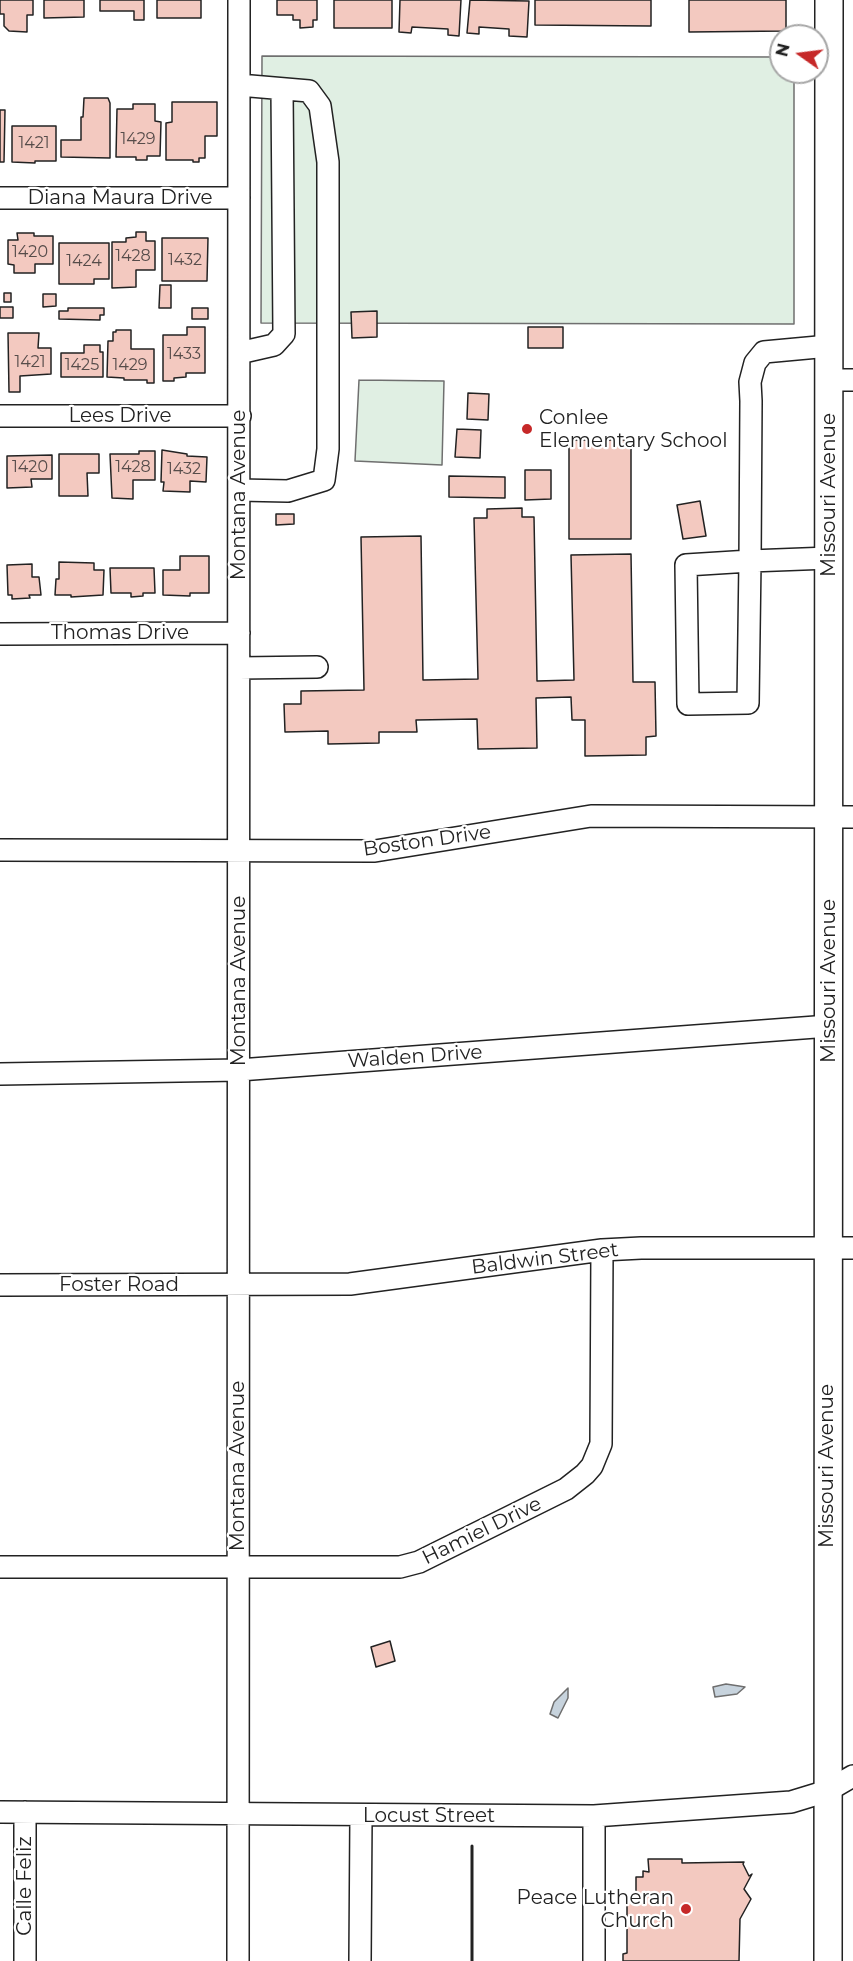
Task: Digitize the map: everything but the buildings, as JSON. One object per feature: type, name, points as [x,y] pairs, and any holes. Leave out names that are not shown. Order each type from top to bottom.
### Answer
[{"type":"main road","name":"Missouri Avenue","points":[[828,1961],[827,1791],[840,1248],[829,1026],[841,817],[829,558],[841,380],[828,346],[829,0]]},
{"type":"street","name":"Montana Avenue","points":[[238,1961],[239,0]]},
{"type":"street","points":[[239,85],[309,91],[320,106],[328,162],[328,449],[324,480],[288,491],[239,490]]},
{"type":"street","points":[[239,353],[274,345],[284,334],[282,90]]},
{"type":"street","name":"Diana Maura Drive","points":[[0,198],[239,198]]},
{"type":"street","points":[[828,346],[764,352],[755,363],[750,382],[750,561],[748,703],[688,704],[686,565],[750,561],[829,558]]},
{"type":"street","name":"Lees Drive","points":[[0,416],[240,416]]},
{"type":"street","name":"Thomas Drive","points":[[0,633],[239,633]]},
{"type":"street","points":[[239,668],[317,667]]},
{"type":"street","name":"Boston Drive","points":[[0,850],[375,851],[591,816],[841,817]]},
{"type":"street","name":"Walden Drive","points":[[0,1074],[239,1070],[829,1026]]},
{"type":"street","name":"Baldwin Street","points":[[238,1285],[358,1284],[602,1250],[840,1248]]},
{"type":"street","name":"Hamiel Drive","points":[[0,1567],[400,1567],[414,1564],[566,1489],[577,1482],[592,1466],[601,1444],[602,1250]]},
{"type":"street","name":"Foster Road","points":[[0,1285],[238,1285]]},
{"type":"street","name":"Locust Street","points":[[0,1812],[594,1816],[791,1802],[827,1791],[853,1776]]},
{"type":"street","name":"Calle Feliz","points":[[25,1812],[25,1961]]},
{"type":"street","points":[[360,1961],[361,1816]]},
{"type":"street","points":[[594,1816],[594,1961]]},
{"type":"green space","points":[[262,56],[769,57],[769,84],[794,84],[794,324],[261,323]]},
{"type":"green space","points":[[359,380],[444,381],[442,465],[355,461]]},
{"type":"shaded area","points":[[726,1684],[745,1687],[737,1694],[715,1697],[713,1687]]},
{"type":"shaded area","points":[[568,1688],[568,1698],[558,1718],[550,1714],[554,1702]]},
{"type":"wall","points":[[472,1846],[472,1961]]},
{"type":"place","name":"Conlee Elementary School","points":[[527,429]]},
{"type":"place","name":"Peace Lutheran Church","points":[[686,1909]]}]
